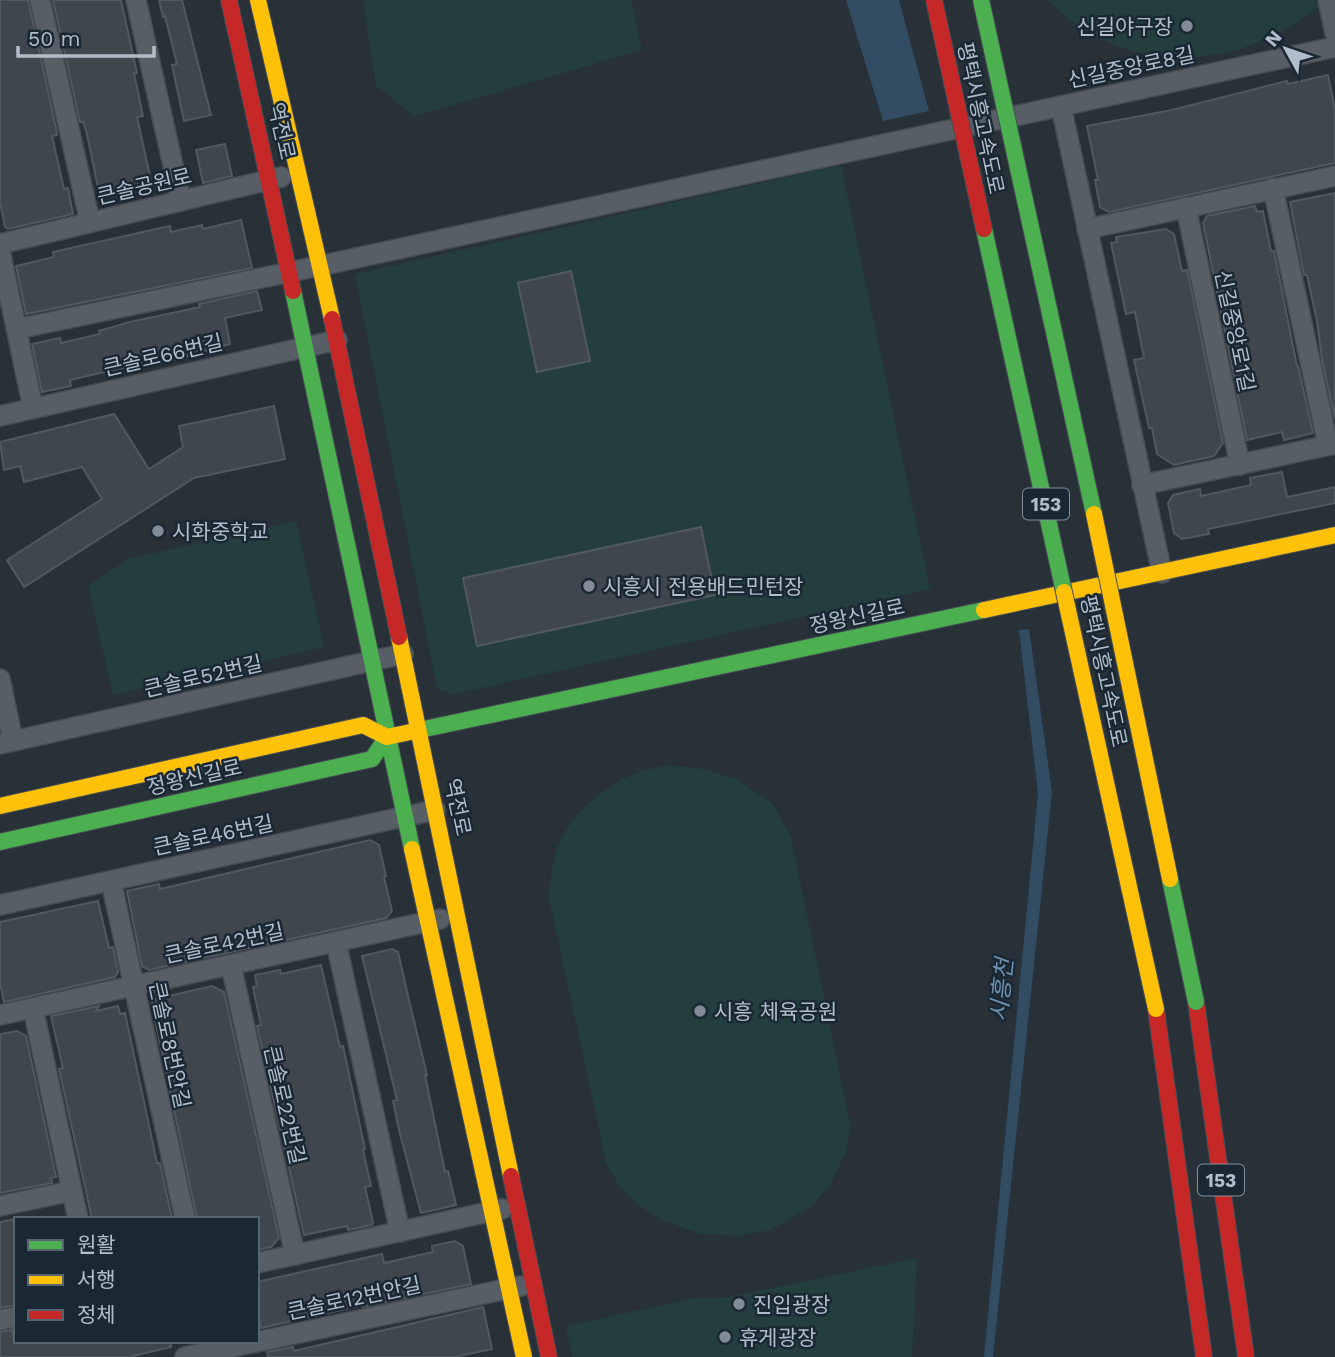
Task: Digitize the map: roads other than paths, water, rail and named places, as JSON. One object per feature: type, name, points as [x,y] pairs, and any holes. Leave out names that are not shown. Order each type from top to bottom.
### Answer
[{"type":"main road","name":"역전로","points":[[229,0],[523,1357]]},
{"type":"main road","name":"역전로","points":[[258,0],[337,340],[419,730],[533,1283],[543,1356]]},
{"type":"main road","name":"평택시흥고속도로","points":[[934,0],[1156,1009],[1204,1357]]},
{"type":"main road","name":"평택시흥고속도로","points":[[981,0],[1079,436],[1196,1002],[1247,1357]]},
{"type":"main road","name":"정왕신길로","points":[[0,806],[363,725],[387,737],[1335,535]]},
{"type":"main road","name":"정왕신길로","points":[[0,842],[372,759],[387,737]]},
{"type":"street","points":[[40,0],[90,222]]},
{"type":"street","points":[[136,0],[181,201]]},
{"type":"street","points":[[1328,0],[1335,33]]},
{"type":"street","name":"신길중앙로8길","points":[[1163,573],[1061,106],[1335,47]]},
{"type":"street","points":[[17,329],[1061,106]]},
{"type":"street","name":"큰솔공원로","points":[[0,244],[299,172]]},
{"type":"street","points":[[1087,229],[1335,176]]},
{"type":"street","points":[[1142,485],[1331,444],[1273,188]]},
{"type":"street","name":"신길중앙로1길","points":[[1186,207],[1240,464]]},
{"type":"street","points":[[0,251],[33,408]]},
{"type":"street","name":"큰솔로66번길","points":[[0,416],[337,340]]},
{"type":"street","name":"큰솔로52번길","points":[[0,679],[7,743],[403,654]]},
{"type":"street","name":"큰솔로46번길","points":[[0,905],[435,810]]},
{"type":"street","name":"큰솔로8번안길","points":[[111,881],[185,1217]]},
{"type":"street","name":"큰솔로42번길","points":[[0,1015],[457,916]]},
{"type":"street","points":[[336,942],[400,1232]]},
{"type":"street","name":"큰솔로22번길","points":[[231,965],[295,1255]]},
{"type":"street","points":[[33,1008],[78,1217]]},
{"type":"street","points":[[0,1206],[72,1191]]},
{"type":"street","points":[[259,1263],[517,1206]]},
{"type":"street","name":"큰솔로12번안길","points":[[259,1341],[533,1283]]},
{"type":"street","name":"큰솔로12번안길","points":[[185,1357],[248,1343]]},
{"type":"water","points":[[846,0],[899,0],[929,111],[883,121]]},
{"type":"water","points":[[1029,629],[1052,792],[993,1357],[984,1357],[1038,793],[1019,630]]},
{"type":"place","name":"신길야구장","points":[[1187,26]]},
{"type":"place","name":"시화중학교","points":[[158,531]]},
{"type":"place","name":"시흥시 전용배드민턴장","points":[[589,586]]},
{"type":"place","name":"시흥 체육공원","points":[[700,1011]]},
{"type":"place","name":"진입광장","points":[[739,1304]]},
{"type":"place","name":"휴게광장","points":[[725,1337]]},
{"type":"water label","name":"시흥천","points":[[1002,990]]}]
